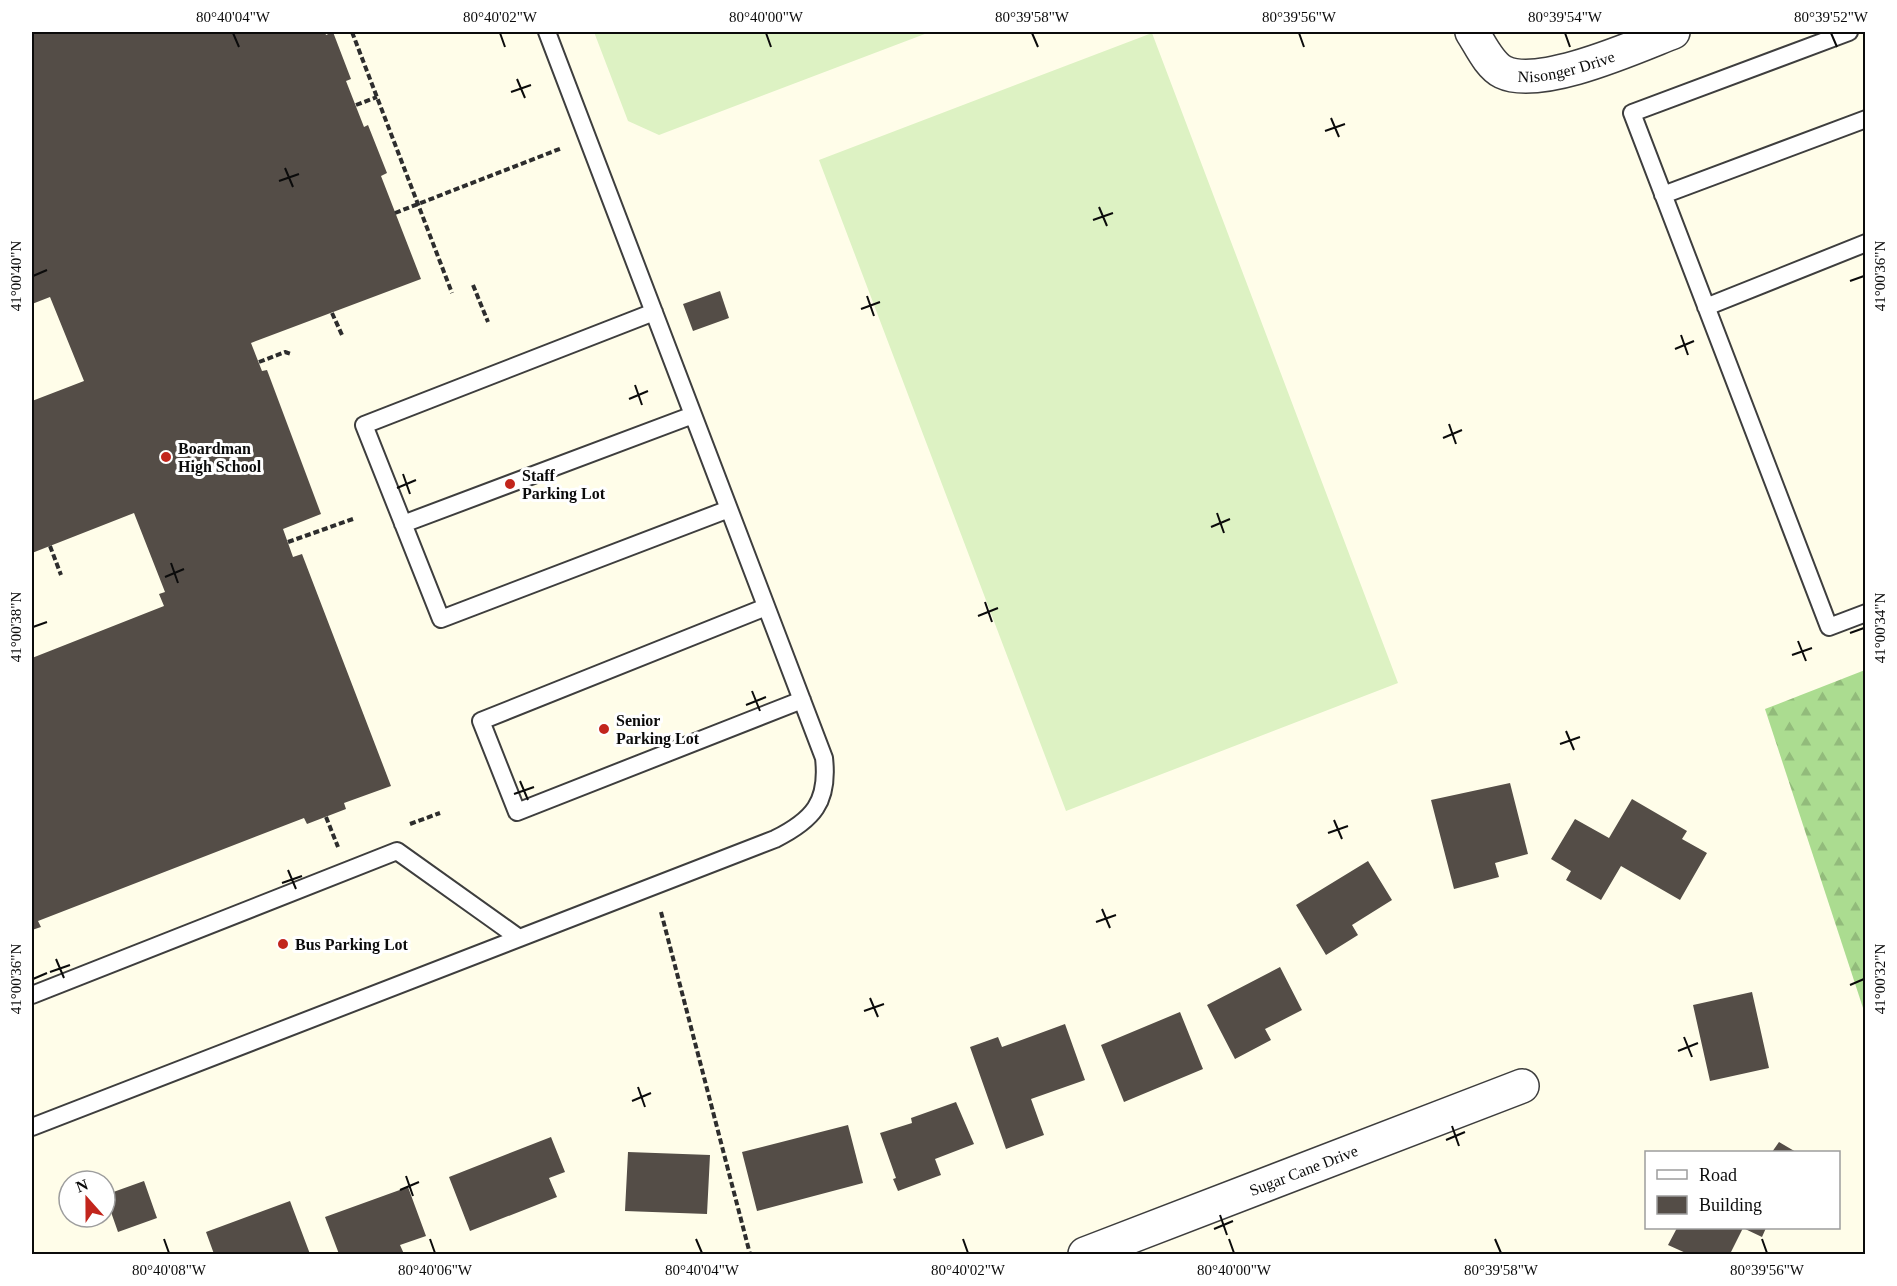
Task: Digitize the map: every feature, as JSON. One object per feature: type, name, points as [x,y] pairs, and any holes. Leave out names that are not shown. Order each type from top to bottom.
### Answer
[{"type":"street","name":"Nisonger Drive","points":[[1472,32],[1489,58],[1504,72],[1533,76],[1594,63],[1673,32]]},
{"type":"street","name":"Sugar Cane Drive","points":[[1085,1254],[1522,1086]]},
{"type":"lane","points":[[32,1128],[775,839],[795,829],[811,815],[821,798],[826,780],[824,758],[547,32]]},
{"type":"lane","points":[[1849,32],[1632,113],[1829,627],[1866,613]]},
{"type":"lane","points":[[1663,195],[1866,119]]},
{"type":"lane","points":[[1706,308],[1866,243]]},
{"type":"lane","points":[[654,312],[364,425],[441,619],[729,509]]},
{"type":"lane","points":[[403,524],[693,415]]},
{"type":"lane","points":[[766,607],[481,721],[517,812],[802,700]]},
{"type":"lane","points":[[32,995],[397,851],[519,938]]},
{"type":"path","points":[[352,32],[452,293]]},
{"type":"path","points":[[356,105],[377,97]]},
{"type":"path","points":[[395,213],[588,138]]},
{"type":"path","points":[[473,285],[488,322]]},
{"type":"path","points":[[332,313],[342,335]]},
{"type":"path","points":[[259,362],[285,352],[291,354]]},
{"type":"path","points":[[288,542],[353,519]]},
{"type":"path","points":[[50,546],[61,575]]},
{"type":"path","points":[[411,824],[440,813]]},
{"type":"path","points":[[326,817],[340,852]]},
{"type":"path","points":[[654,885],[750,1254]]},
{"type":"green space","points":[[594,32],[930,32],[659,135],[628,121]]},
{"type":"green space","points":[[1152,33],[1398,683],[1066,811],[819,160]]},
{"type":"green space","points":[[1865,670],[1865,1014],[1765,709]]},
{"type":"building","name":"Boardman High School","points":[[325,32],[326,35],[333,32],[351,79],[346,81],[364,127],[368,125],[387,173],[381,176],[421,279],[251,343],[262,371],[267,370],[321,514],[283,529],[293,557],[302,554],[391,786],[344,803],[346,809],[307,824],[304,818],[38,921],[41,927],[32,930],[32,658],[164,606],[159,594],[165,592],[134,513],[32,553],[32,401],[84,381],[50,297],[32,304],[32,33]]},
{"type":"building","points":[[720,291],[729,318],[693,331],[683,304]]},
{"type":"building","points":[[1510,783],[1528,854],[1495,863],[1499,877],[1454,889],[1431,800]]},
{"type":"building","points":[[1632,799],[1687,831],[1682,839],[1707,853],[1680,900],[1621,866],[1601,900],[1566,880],[1571,871],[1551,859],[1575,819],[1609,838]]},
{"type":"building","points":[[1368,861],[1392,900],[1352,925],[1358,935],[1326,955],[1296,905]]},
{"type":"building","points":[[1280,967],[1302,1010],[1265,1029],[1271,1040],[1235,1059],[1207,1005]]},
{"type":"building","points":[[1752,992],[1769,1068],[1710,1081],[1693,1005]]},
{"type":"building","points":[[1180,1012],[1203,1069],[1124,1102],[1101,1045]]},
{"type":"building","points":[[1065,1024],[1085,1080],[1031,1099],[1044,1135],[1006,1149],[970,1047],[998,1037],[1002,1047]]},
{"type":"building","points":[[956,1102],[974,1144],[935,1159],[941,1175],[898,1191],[893,1179],[896,1178],[880,1133],[912,1123],[911,1118]]},
{"type":"building","points":[[848,1125],[863,1183],[757,1211],[742,1152]]},
{"type":"building","points":[[551,1137],[565,1172],[549,1178],[557,1197],[470,1231],[449,1177]]},
{"type":"building","points":[[1779,1142],[1794,1151],[1773,1151]]},
{"type":"building","points":[[628,1152],[710,1155],[707,1214],[625,1211]]},
{"type":"building","points":[[144,1181],[157,1218],[118,1232],[117,1191]]},
{"type":"building","points":[[408,1187],[426,1236],[400,1245],[404,1254],[339,1254],[325,1217]]},
{"type":"building","points":[[290,1201],[310,1254],[214,1254],[206,1232]]},
{"type":"building","points":[[1676,1229],[1742,1229],[1730,1254],[1688,1254],[1668,1245]]},
{"type":"building","points":[[1745,1229],[1766,1229],[1762,1237]]},
{"type":"place","name":"Boardman High School","points":[[166,457]]},
{"type":"place","name":"Staff Parking Lot","points":[[510,484]]},
{"type":"place","name":"Senior Parking Lot","points":[[604,729]]},
{"type":"place","name":"Bus Parking Lot","points":[[283,944]]}]
